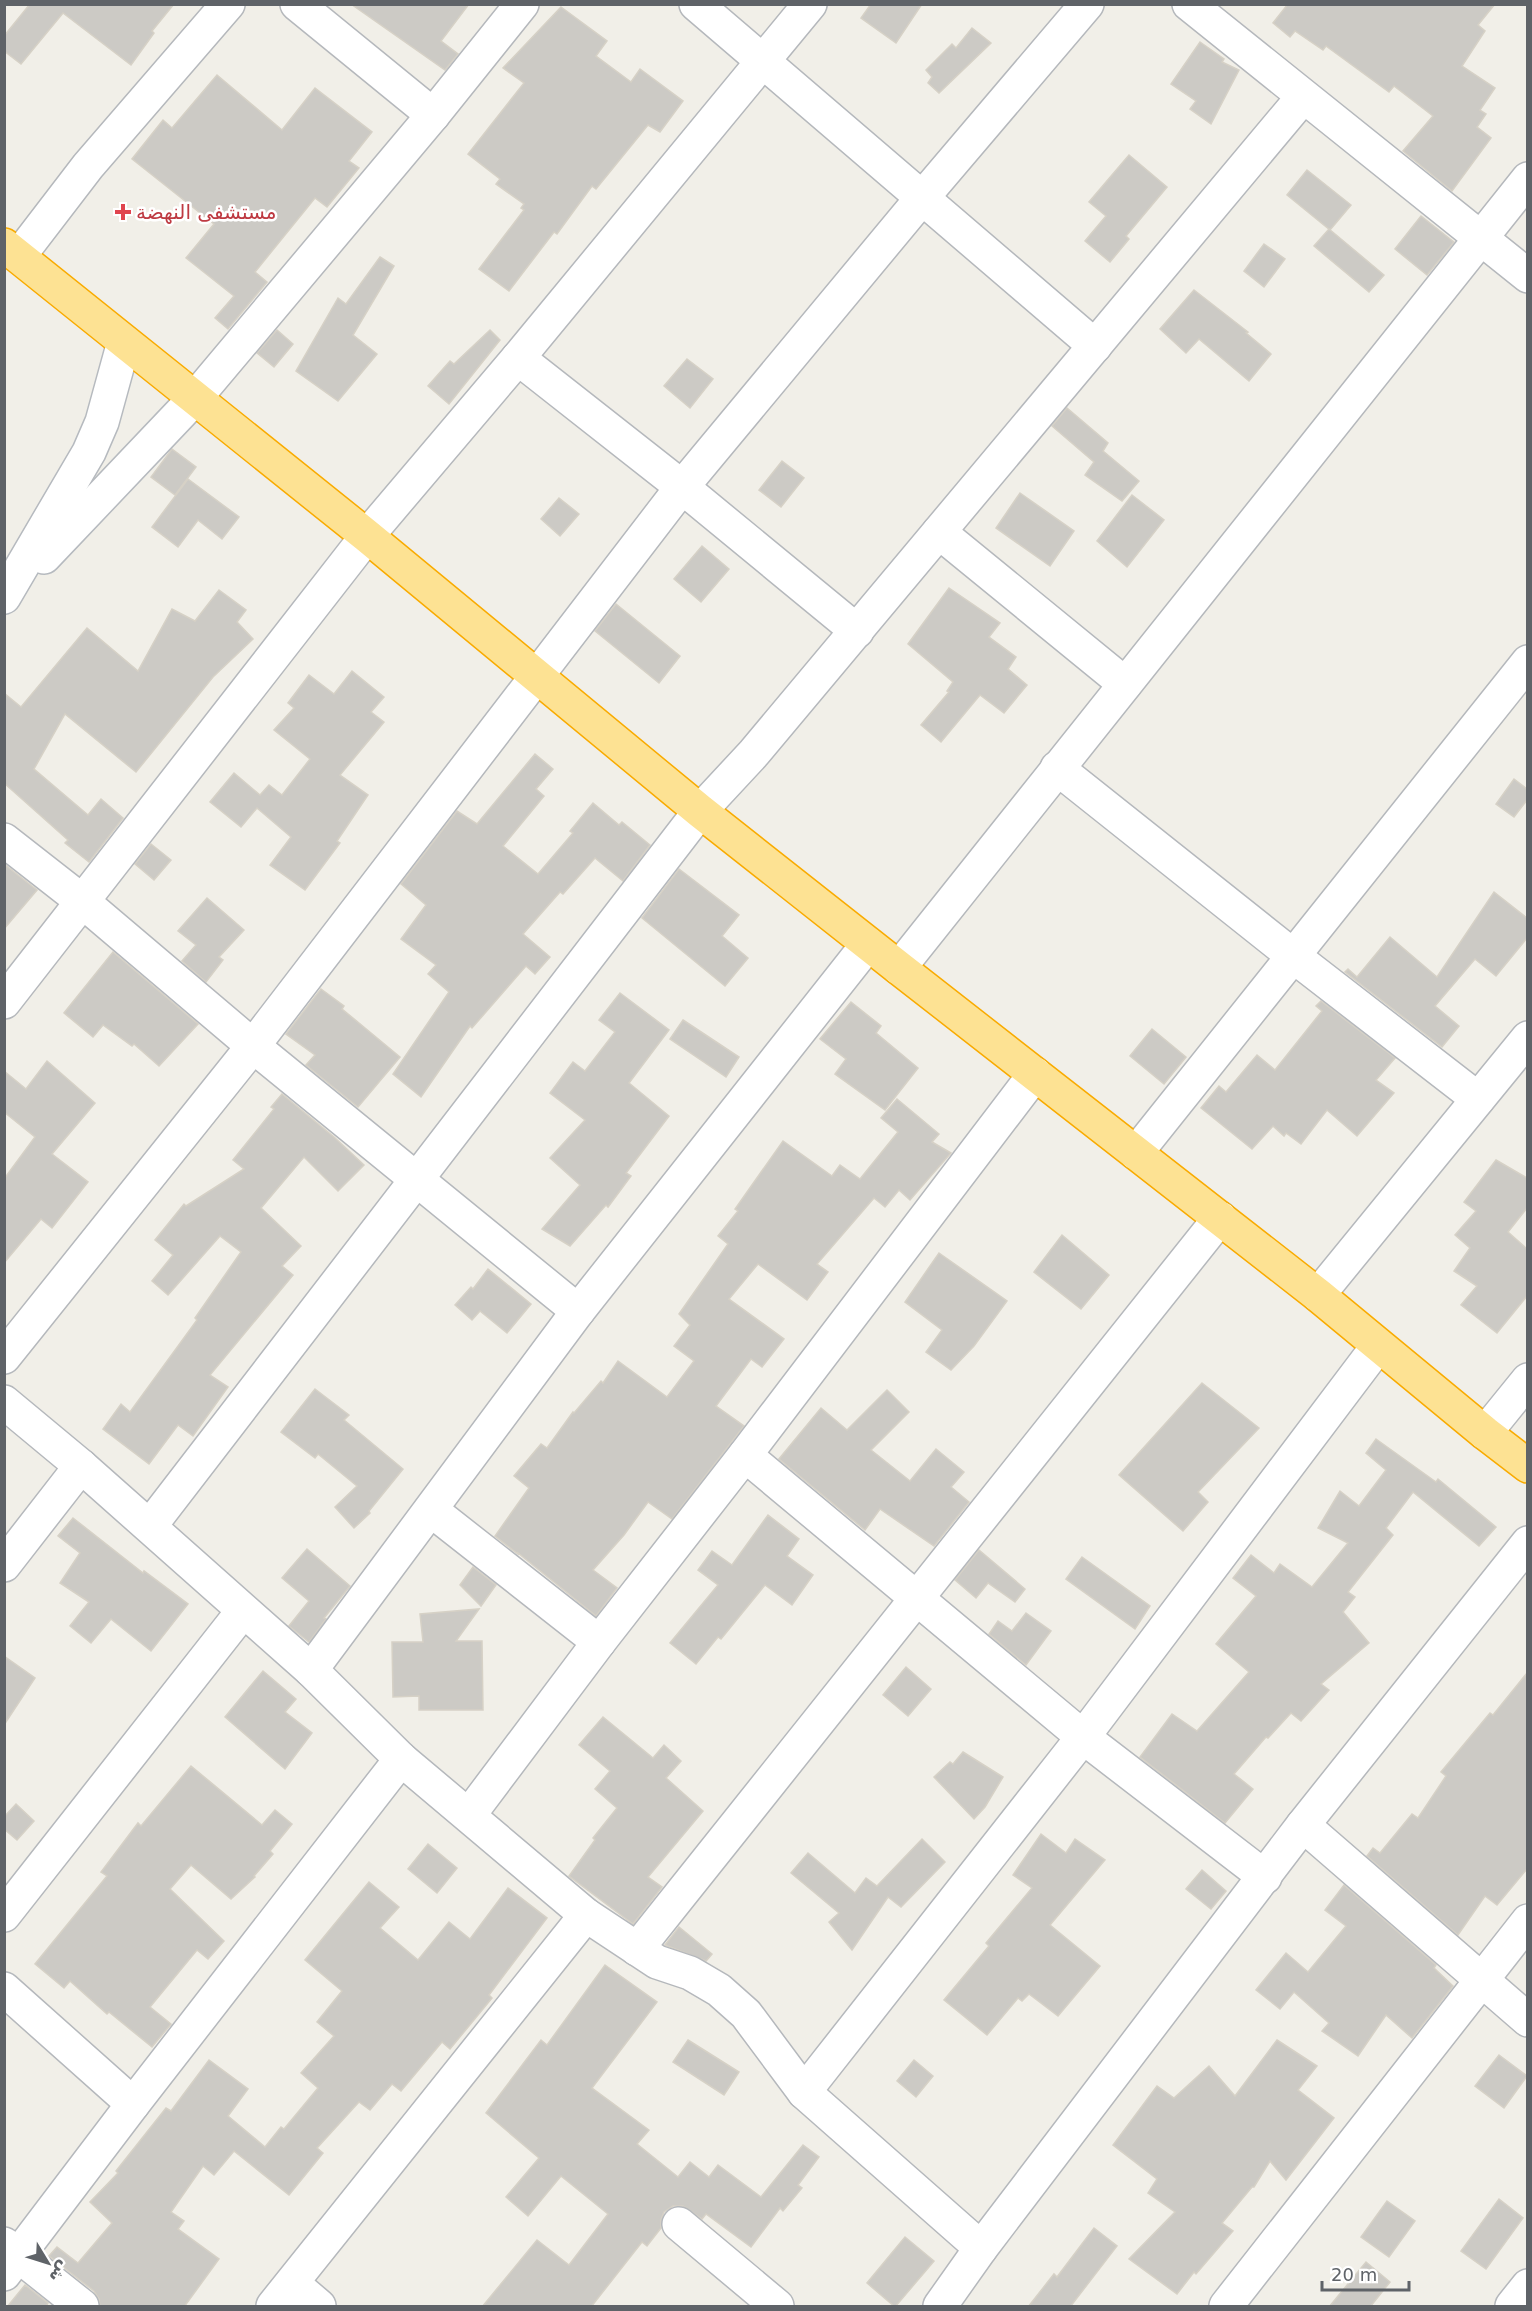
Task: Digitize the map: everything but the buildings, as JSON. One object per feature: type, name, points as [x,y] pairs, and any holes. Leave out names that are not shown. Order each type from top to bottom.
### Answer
[{"type":"highway","points":[[12,250],[367,536],[700,811],[1318,1295],[1527,1466]]},
{"type":"street","points":[[12,250],[228,4]]},
{"type":"street","points":[[297,4],[433,115]]},
{"type":"street","points":[[4,599],[196,398],[433,115],[522,4]]},
{"type":"street","points":[[696,4],[1095,346]]},
{"type":"street","points":[[4,1002],[367,536],[518,358],[810,4]]},
{"type":"street","points":[[4,1357],[253,1046],[682,487],[1087,4]]},
{"type":"street","points":[[1189,4],[1527,276]]},
{"type":"street","points":[[150,1526],[700,811],[753,754],[857,631],[1304,96]]},
{"type":"street","points":[[898,968],[1527,179]]},
{"type":"street","points":[[4,599],[89,453],[102,422],[124,342]]},
{"type":"street","points":[[518,358],[682,487],[857,631]]},
{"type":"street","points":[[939,532],[1125,684]]},
{"type":"street","points":[[1136,1153],[1527,662]]},
{"type":"street","points":[[1057,768],[1478,1099]]},
{"type":"street","points":[[4,840],[82,901],[253,1046],[578,1311]]},
{"type":"street","points":[[311,1670],[578,1311],[868,944]]},
{"type":"street","points":[[1318,1295],[1527,1038]]},
{"type":"street","points":[[469,1815],[1035,1074]]},
{"type":"street","points":[[637,1949],[1220,1218]]},
{"type":"street","points":[[804,2092],[1083,1737],[1378,1346]]},
{"type":"street","points":[[1485,1433],[1527,1380]]},
{"type":"street","points":[[4,1402],[150,1526],[311,1670],[401,1759],[585,1915],[657,1962],[690,1973],[719,1990],[746,2014],[804,2092],[981,2248]]},
{"type":"street","points":[[745,1455],[1083,1737],[1265,1877]]},
{"type":"street","points":[[4,1565],[81,1466]]},
{"type":"street","points":[[430,1510],[599,1642]]},
{"type":"street","points":[[940,2307],[981,2248],[1303,1825],[1527,1543]]},
{"type":"street","points":[[4,1915],[243,1611]]},
{"type":"street","points":[[82,2307],[9,2258],[133,2104],[401,1759]]},
{"type":"street","points":[[1303,1825],[1527,2020]]},
{"type":"street","points":[[319,2307],[282,2295],[585,1915]]},
{"type":"street","points":[[1226,2307],[1527,1921]]},
{"type":"street","points":[[4,1989],[133,2104]]},
{"type":"street","points":[[679,2224],[777,2307]]},
{"type":"street","points":[[1512,2307],[1527,2286]]},
{"type":"place","name":"مستشفى النهضة","points":[[123,212]]}]
